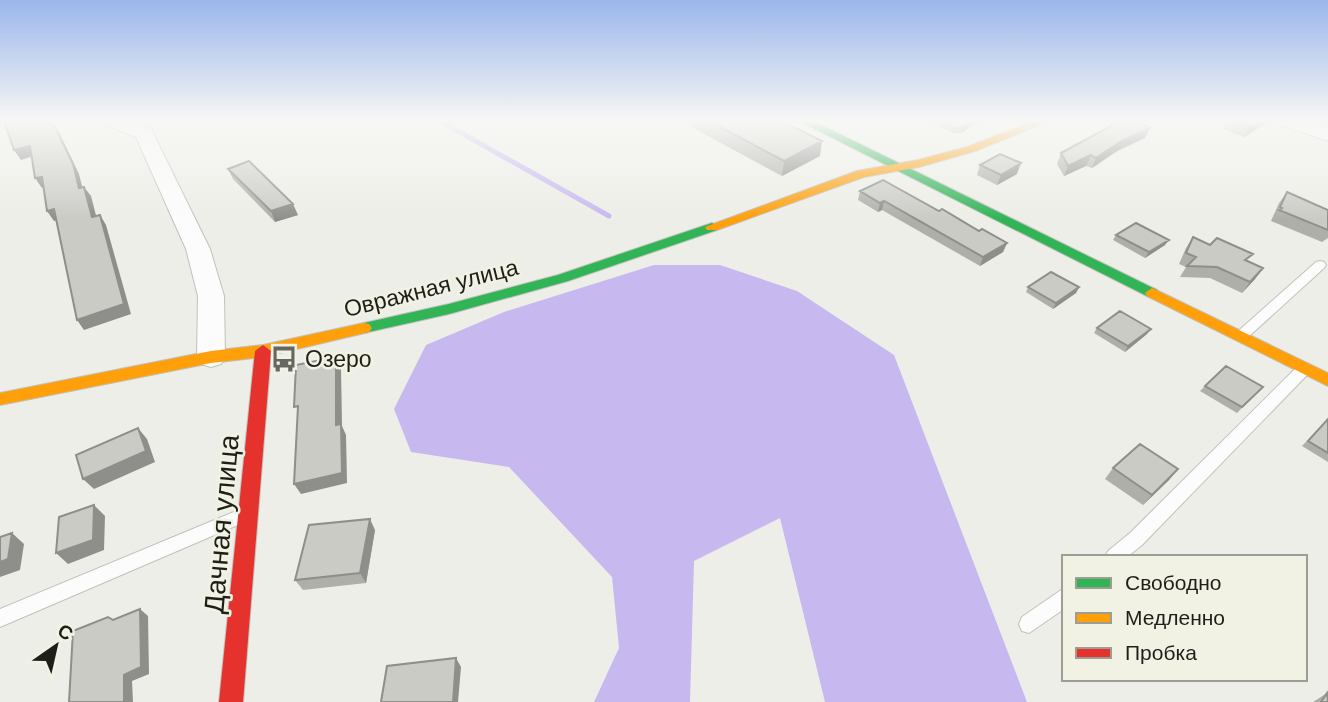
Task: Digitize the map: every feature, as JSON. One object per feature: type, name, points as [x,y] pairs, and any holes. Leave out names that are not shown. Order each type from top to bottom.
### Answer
[{"type":"street","points":[[154,154],[198,249],[211,296],[211,357]]},
{"type":"street","points":[[872,154],[1328,380]]},
{"type":"street","name":"Овражная улица","points":[[0,399],[211,357],[263,351],[449,309],[564,278],[860,174],[953,154]]},
{"type":"street","name":"Дачная улица","points":[[231,702],[263,351]]},
{"type":"lane","points":[[1241,336],[1320,265]]},
{"type":"lane","points":[[1116,555],[1136,539],[1304,368]]},
{"type":"lane","points":[[0,618],[248,513]]},
{"type":"lane","points":[[1029,624],[1062,599]]},
{"type":"shaded area","points":[[654,265],[720,265],[797,291],[894,355],[1027,702],[825,702],[780,518],[694,561],[690,702],[594,702],[619,648],[612,577],[509,467],[411,452],[394,409],[426,345],[504,312]]},
{"type":"building","points":[[31,154],[68,154],[79,188],[84,187],[92,217],[100,215],[124,304],[77,320],[54,209],[47,211],[42,177],[35,178]]},
{"type":"building","points":[[770,154],[798,154],[784,161]]},
{"type":"building","points":[[1000,154],[1021,163],[1001,175],[980,165]]},
{"type":"building","points":[[1061,154],[1102,154],[1096,158],[1091,155],[1068,166]]},
{"type":"building","points":[[249,161],[293,204],[271,211],[228,169]]},
{"type":"building","points":[[883,180],[939,211],[942,209],[979,231],[982,229],[1007,243],[983,257],[884,201],[880,203],[860,191]]},
{"type":"building","points":[[1287,192],[1328,210],[1328,230],[1279,210]]},
{"type":"building","points":[[1136,223],[1169,240],[1149,252],[1116,235]]},
{"type":"building","points":[[1193,237],[1210,245],[1217,238],[1253,254],[1245,260],[1263,268],[1250,282],[1217,267],[1187,266],[1196,257],[1186,253]]},
{"type":"building","points":[[1051,272],[1079,287],[1056,303],[1028,287]]},
{"type":"building","points":[[1120,311],[1151,329],[1128,346],[1097,328]]},
{"type":"building","points":[[336,357],[336,425],[341,424],[342,473],[294,484],[298,406],[294,407],[296,365]]},
{"type":"building","points":[[1226,366],[1263,387],[1242,407],[1205,386]]},
{"type":"building","points":[[1328,419],[1328,453],[1308,441]]},
{"type":"building","points":[[138,428],[146,451],[83,479],[76,455]]},
{"type":"building","points":[[1140,444],[1178,469],[1152,495],[1113,468]]},
{"type":"building","points":[[94,505],[93,540],[56,553],[59,517]]},
{"type":"building","points":[[370,519],[360,573],[295,580],[309,525]]},
{"type":"building","points":[[12,533],[8,559],[0,562],[0,537]]},
{"type":"building","points":[[140,609],[141,667],[124,675],[124,702],[69,702],[73,631],[108,617],[113,620]]},
{"type":"building","points":[[456,658],[453,702],[381,702],[387,666]]},
{"type":"building","points":[[1327,693],[1328,702],[1321,702]]},
{"type":"waterway","points":[[498,154],[609,216]]},
{"type":"traffic: fast","points":[[870,154],[1152,293]]},
{"type":"traffic: fast","points":[[364,328],[449,309],[563,278],[712,227]]},
{"type":"traffic: slow","points":[[712,227],[861,174],[953,154]]},
{"type":"traffic: slow","points":[[1152,293],[1328,380]]},
{"type":"traffic: slow","points":[[0,399],[211,357],[263,351],[364,328]]},
{"type":"traffic: jam","points":[[231,702],[263,351]]},
{"type":"place","name":"Озеро","points":[[284,359]]}]
